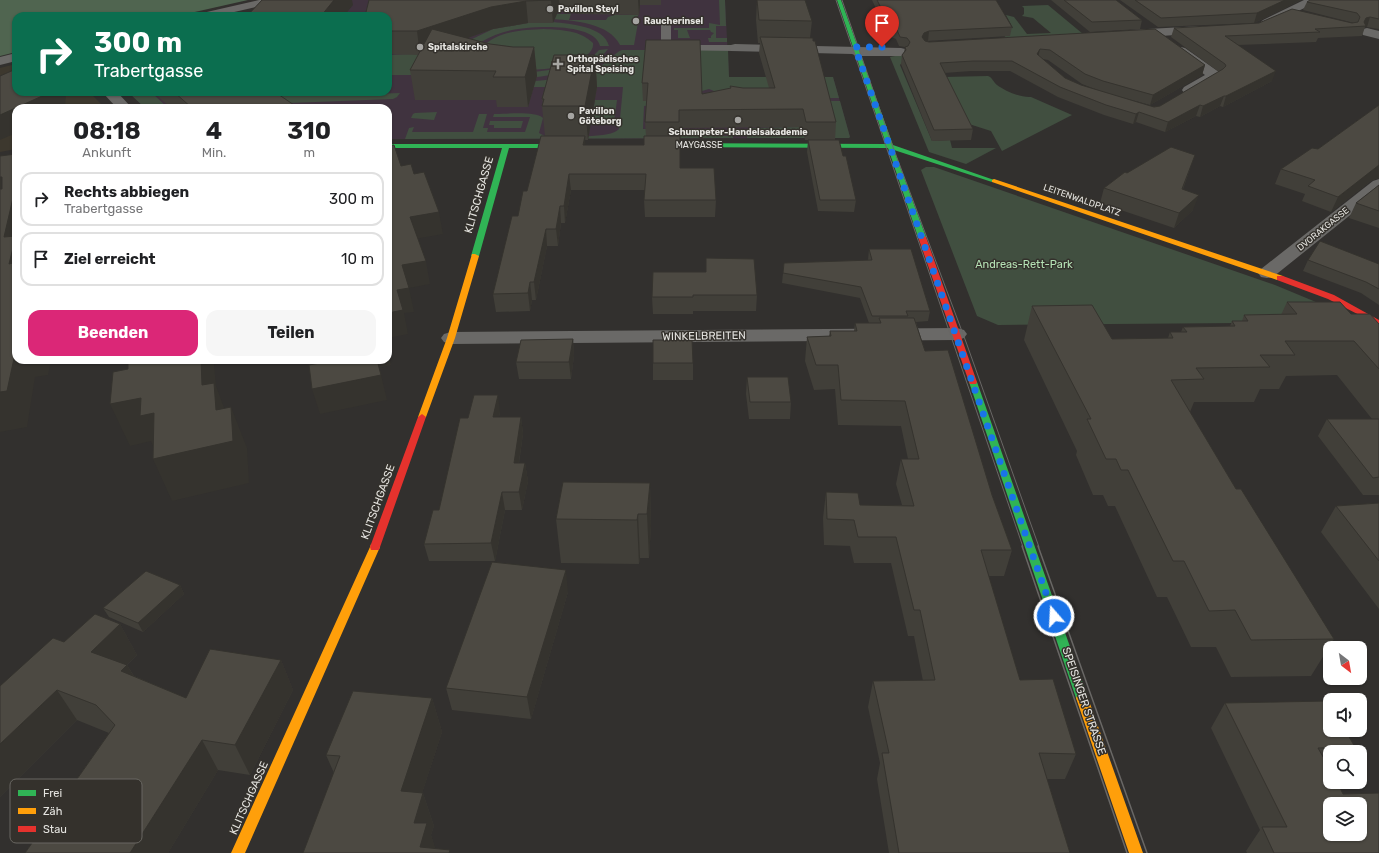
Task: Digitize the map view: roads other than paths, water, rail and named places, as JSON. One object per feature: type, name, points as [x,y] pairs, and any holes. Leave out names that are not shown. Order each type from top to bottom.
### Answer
[{"type":"street","points":[[220,12],[274,0]]},
{"type":"street","name":"SPEISINGER STRASSE","points":[[839,0],[1136,853]]},
{"type":"street","points":[[1256,27],[1313,0]]},
{"type":"street","points":[[1288,12],[1308,17]]},
{"type":"street","points":[[1143,24],[1214,75],[1176,97]]},
{"type":"street","points":[[1118,35],[1218,29]]},
{"type":"street","points":[[735,48],[900,50]]},
{"type":"street","points":[[0,61],[12,58]]},
{"type":"street","points":[[113,96],[121,104]]},
{"type":"street","points":[[392,143],[575,146]]},
{"type":"street","name":"KLITSCHGASSE","points":[[238,853],[376,544],[451,338],[506,146]]},
{"type":"street","name":"MAYGASSE","points":[[636,146],[890,146]]},
{"type":"street","name":"LEITENWALDPLATZ","points":[[890,146],[1268,273],[1331,297],[1379,324]]},
{"type":"street","name":"DVORAKGASSE","points":[[1268,273],[1379,184]]},
{"type":"street","name":"WINKELBREITEN","points":[[451,338],[956,334]]},
{"type":"lane","points":[[666,22],[666,48],[735,48]]},
{"type":"tram line","points":[[836,0],[1023,547]]},
{"type":"tram line","points":[[842,0],[890,139],[966,342],[1039,547]]},
{"type":"tram line","points":[[1022,546],[1127,853]]},
{"type":"tram line","points":[[1038,546],[1147,853]]},
{"type":"place","name":"Pavillon Steyl","points":[[550,9]]},
{"type":"place","name":"Raucherinsel","points":[[636,21]]},
{"type":"place","name":"Spitalskirche","points":[[420,47]]},
{"type":"place","name":"Orthopädisches Spital Speising","points":[[558,64]]},
{"type":"place","name":"Pavillon Göteborg","points":[[571,116]]},
{"type":"place","name":"Schumpeter-Handelsakademie","points":[[738,120]]},
{"type":"park label","name":"Andreas-Rett-Park","points":[[1024,264]]}]
